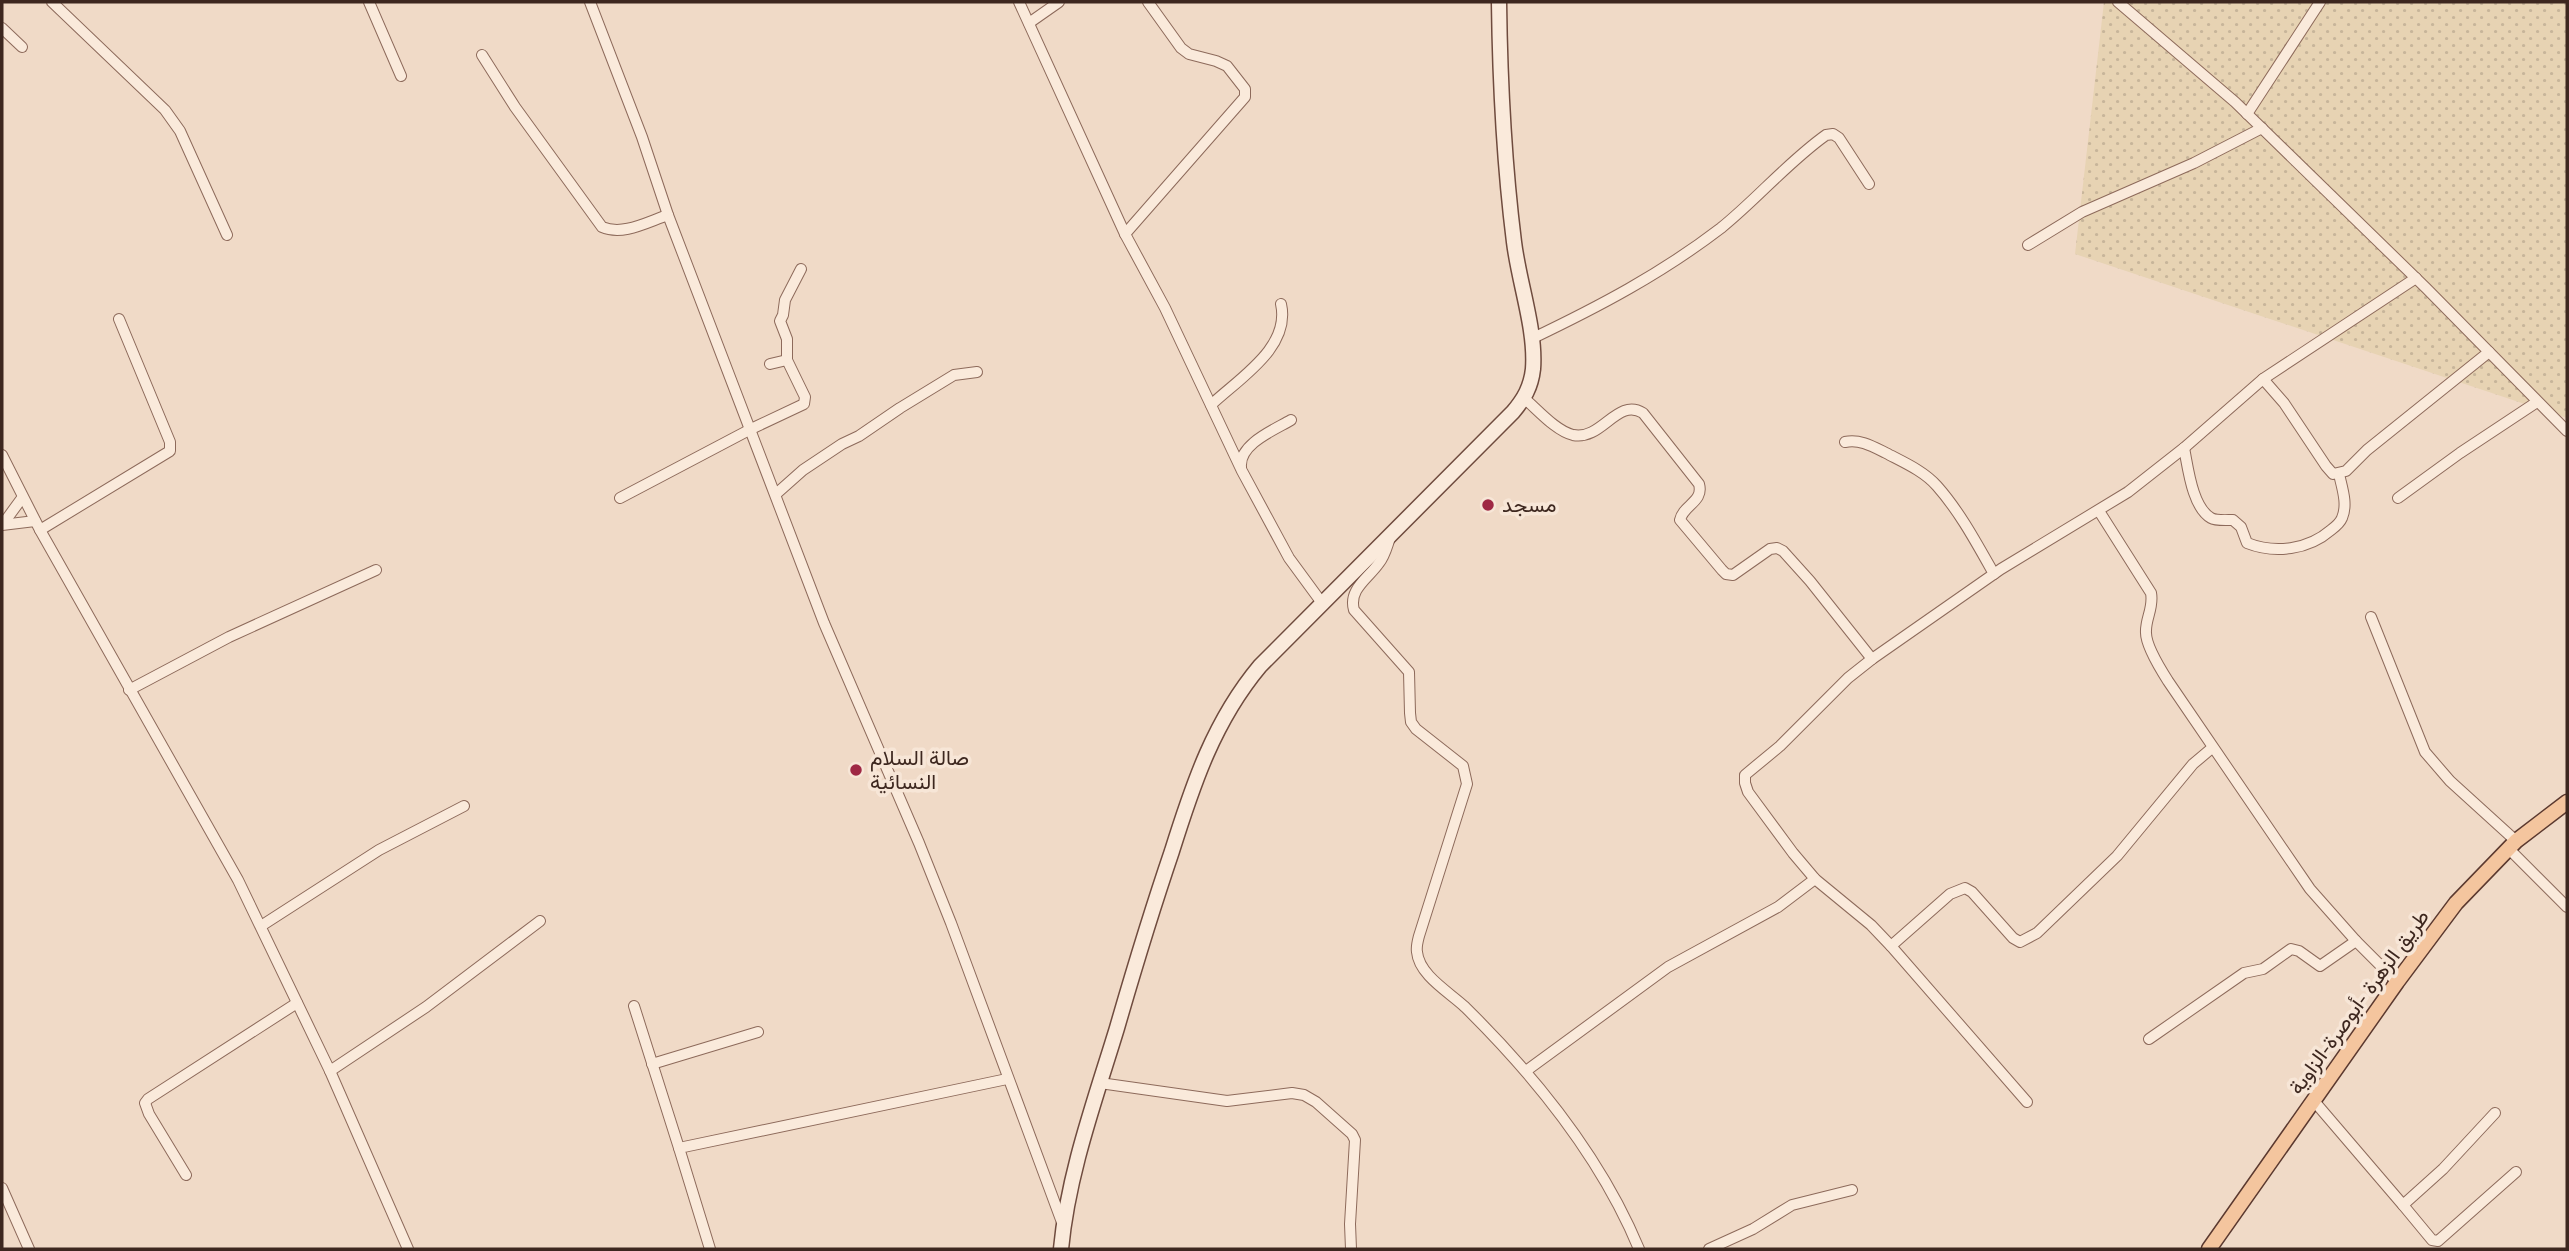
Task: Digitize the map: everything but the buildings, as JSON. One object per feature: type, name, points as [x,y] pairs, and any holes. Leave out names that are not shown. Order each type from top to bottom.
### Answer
[{"type":"main road","points":[[1061,1249],[1072,1183],[1100,1083],[1146,928],[1213,735],[1248,680],[1524,398],[1532,372],[1531,339],[1514,245],[1504,145],[1499,2]]},
{"type":"main road","name":"طريق الزهرة -أبوصرة-الزاوية","points":[[2208,1249],[2456,903],[2512,844],[2567,802]]},
{"type":"street","points":[[52,2],[148,90],[165,110],[180,131],[227,235]]},
{"type":"street","points":[[369,2],[401,76]]},
{"type":"street","points":[[590,2],[668,215],[824,623],[951,923],[1063,1227]]},
{"type":"street","points":[[1019,2],[1125,234],[1166,308],[1242,471],[1289,558],[1322,603]]},
{"type":"street","points":[[1029,23],[1059,2]]},
{"type":"street","points":[[1125,234],[1246,93],[1242,83],[1227,66],[1189,54],[1181,48],[1148,2]]},
{"type":"street","points":[[2118,2],[2262,128],[2567,430]]},
{"type":"street","points":[[2247,114],[2320,2]]},
{"type":"street","points":[[2,28],[22,47]]},
{"type":"street","points":[[482,55],[515,107],[602,227],[621,231],[668,215]]},
{"type":"street","points":[[2028,245],[2082,212],[2194,163],[2262,128]]},
{"type":"street","points":[[1531,339],[1624,293],[1668,267],[1722,226],[1826,135],[1833,134],[1839,138],[1869,184]]},
{"type":"street","points":[[620,498],[804,404],[805,397],[787,360],[787,340],[780,321],[785,300],[801,269]]},
{"type":"street","points":[[2027,1102],[1891,946],[1861,916],[1815,878],[1748,792],[1745,775],[1780,746],[1848,678],[1872,659],[1994,573],[2128,492],[2184,448],[2263,379],[2309,346],[2416,278]]},
{"type":"street","points":[[1211,405],[1266,355],[1279,335],[1284,316],[1281,304]]},
{"type":"street","points":[[2,524],[38,526],[170,451],[170,442],[119,319]]},
{"type":"street","points":[[2263,379],[2284,403],[2326,466],[2333,474],[2339,474],[2489,352]]},
{"type":"street","points":[[770,364],[787,360]]},
{"type":"street","points":[[776,494],[803,470],[954,375],[977,372]]},
{"type":"street","points":[[1524,398],[1562,430],[1573,435],[1594,431],[1627,409],[1634,408],[1643,413],[1699,484],[1699,498],[1683,512],[1681,520],[1722,570],[1733,575],[1770,549],[1783,551],[1872,659]]},
{"type":"street","points":[[2398,498],[2537,402]]},
{"type":"street","points":[[1242,471],[1241,460],[1245,451],[1291,420]]},
{"type":"street","points":[[1845,442],[1853,440],[1867,443],[1913,468],[1936,485],[1973,537],[1994,573]]},
{"type":"street","points":[[2184,448],[2195,497],[2206,514],[2213,520],[2233,520],[2241,527],[2247,543],[2256,547],[2297,548],[2316,542],[2333,529],[2342,520],[2345,499],[2339,474]]},
{"type":"street","points":[[2,455],[22,498],[238,880],[330,1071],[408,1249]]},
{"type":"street","points":[[2,524],[22,498]]},
{"type":"street","points":[[2099,511],[2151,593],[2153,603],[2146,632],[2159,667],[2310,889],[2397,982]]},
{"type":"street","points":[[1392,534],[1380,563],[1354,592],[1354,610],[1409,672],[1411,722],[1416,729],[1464,766],[1466,774],[1466,784],[1419,936],[1417,952],[1421,964],[1526,1071],[1602,1173],[1625,1215],[1639,1249]]},
{"type":"street","points":[[129,690],[229,637],[376,570]]},
{"type":"street","points":[[2371,617],[2425,752],[2512,844],[2567,908]]},
{"type":"street","points":[[1891,946],[1950,894],[1965,888],[1972,892],[2013,938],[2020,942],[2037,933],[2117,856],[2193,764],[2212,748]]},
{"type":"street","points":[[261,926],[373,853],[464,806]]},
{"type":"street","points":[[1526,1071],[1668,967],[1778,907],[1815,878]]},
{"type":"street","points":[[330,1071],[426,1007],[540,921]]},
{"type":"street","points":[[2149,1039],[2244,973],[2263,969],[2287,950],[2299,951],[2320,966],[2356,941]]},
{"type":"street","points":[[186,1175],[145,1103],[297,1003]]},
{"type":"street","points":[[634,1006],[710,1249]]},
{"type":"street","points":[[652,1064],[758,1032]]},
{"type":"street","points":[[679,1148],[1007,1079]]},
{"type":"street","points":[[1100,1083],[1227,1101],[1292,1093],[1304,1095],[1316,1102],[1352,1134],[1355,1140],[1351,1249]]},
{"type":"street","points":[[2314,1101],[2432,1240],[2438,1241],[2516,1172]]},
{"type":"street","points":[[2403,1205],[2443,1169],[2495,1114]]},
{"type":"street","points":[[2,1188],[29,1249]]},
{"type":"street","points":[[1709,1249],[1753,1229],[1792,1205],[1852,1190]]},
{"type":"shaded area","points":[[2104,2],[2567,2],[2567,418],[2075,254]]},
{"type":"place","name":"مسجد","points":[[1488,505]]},
{"type":"place","name":"صالة السلام النسائية","points":[[856,770]]}]
